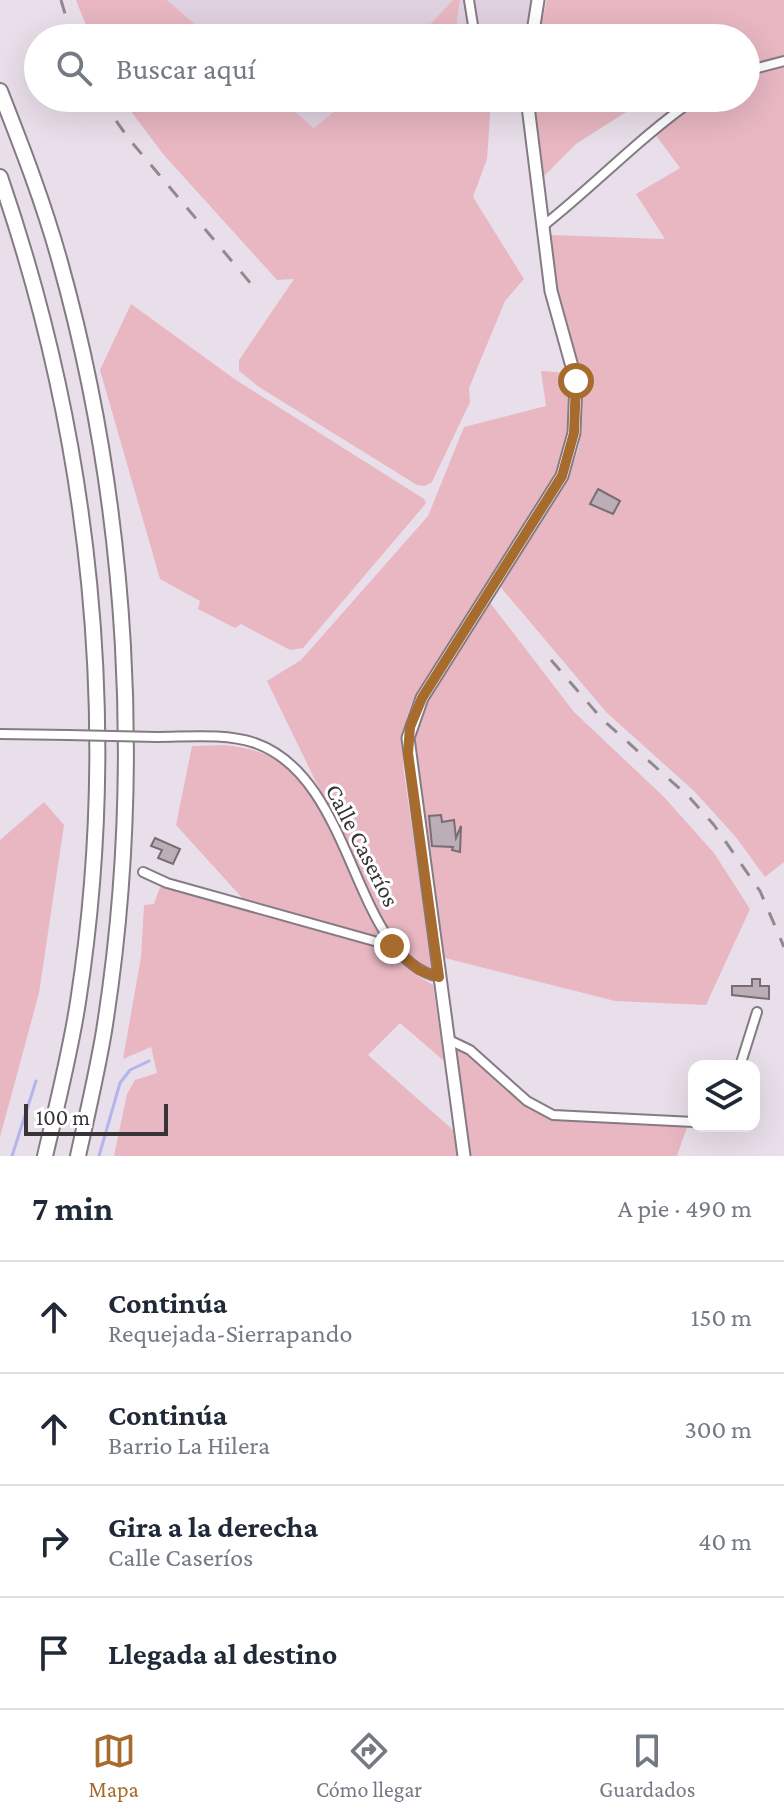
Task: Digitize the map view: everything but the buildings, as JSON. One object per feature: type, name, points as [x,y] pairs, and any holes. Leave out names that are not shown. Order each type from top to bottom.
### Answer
[{"type":"highway","points":[[0,91],[59,259],[80,344],[102,459],[122,645],[127,787],[118,918],[104,1033],[78,1156]]},
{"type":"highway","points":[[0,177],[36,290],[59,384],[85,533],[93,619],[96,776],[86,941],[65,1073],[45,1156]]},
{"type":"street","points":[[469,0],[473,24]]},
{"type":"street","points":[[534,24],[538,0]]},
{"type":"street","points":[[760,67],[784,61]]},
{"type":"street","points":[[464,1156],[408,738],[422,698],[562,476],[574,433],[576,381],[551,291],[525,112]]},
{"type":"street","points":[[543,226],[678,112]]},
{"type":"street","name":"Calle Caseríos","points":[[0,734],[244,740],[276,753],[297,769],[316,793],[392,946],[419,970],[439,977]]},
{"type":"street","name":"Calle Caseríos","points":[[143,872],[167,883],[392,946]]},
{"type":"street","points":[[742,1060],[757,1012]]},
{"type":"street","points":[[447,1039],[470,1050],[527,1101],[553,1115],[688,1122]]},
{"type":"shaded area","points":[[76,0],[167,0],[195,24],[85,24]]},
{"type":"shaded area","points":[[167,0],[453,0],[430,24],[195,24]]},
{"type":"shaded area","points":[[453,0],[460,0],[457,24],[430,24]]},
{"type":"shaded area","points":[[460,0],[533,0],[529,24],[457,24]]},
{"type":"shaded area","points":[[547,0],[784,0],[784,58],[760,64],[760,24],[541,24]]},
{"type":"shaded area","points":[[784,63],[784,862],[765,877],[735,836],[694,791],[606,712],[498,584],[566,479],[579,446],[582,427],[581,392],[558,299],[551,235],[665,239],[636,194],[680,168],[655,134],[683,112],[760,112],[760,70]]},
{"type":"shaded area","points":[[132,112],[295,112],[314,128],[333,112],[490,112],[487,159],[473,197],[524,279],[505,301],[469,388],[470,402],[432,482],[425,486],[417,485],[259,387],[239,371],[239,360],[294,279],[277,280],[163,154]]},
{"type":"shaded area","points":[[295,112],[333,112],[314,128]]},
{"type":"shaded area","points":[[535,112],[626,112],[576,144],[542,178]]},
{"type":"shaded area","points":[[131,304],[236,380],[426,503],[303,648],[290,650],[241,624],[235,628],[198,609],[200,601],[160,579],[100,370]]},
{"type":"shaded area","points":[[541,371],[569,373],[570,419],[561,465],[415,696],[405,724],[404,773],[433,969],[415,960],[391,937],[267,681],[301,660],[428,516],[464,427],[546,406]]},
{"type":"shaded area","points":[[488,600],[574,712],[664,797],[714,853],[750,909],[706,1005],[615,1001],[441,957],[413,745],[414,728],[420,709]]},
{"type":"shaded area","points":[[225,745],[275,758],[305,785],[382,938],[244,900],[176,825],[192,746]]},
{"type":"shaded area","points":[[44,802],[64,825],[39,993],[0,1137],[0,840]]},
{"type":"shaded area","points":[[160,887],[226,900],[293,923],[387,949],[433,985],[444,1061],[400,1023],[368,1055],[453,1130],[457,1156],[114,1156],[127,1094],[135,1080],[157,1073],[151,1047],[123,1059],[141,957],[144,905],[154,904]]},
{"type":"shaded area","points":[[457,1049],[465,1050],[553,1118],[687,1127],[677,1156],[469,1156],[455,1054]]},
{"type":"waterway","points":[[99,1156],[120,1083],[130,1070],[149,1061]]},
{"type":"waterway","points":[[12,1156],[36,1081]]},
{"type":"railway","points":[[61,0],[68,24]]},
{"type":"railway","points":[[110,112],[252,285]]},
{"type":"railway","points":[[551,660],[602,719],[689,797],[714,825],[760,891],[784,947]]},
{"type":"route","points":[[392,946],[419,970],[439,977],[408,753],[410,727],[422,698],[562,476],[574,433],[576,381]]}]
